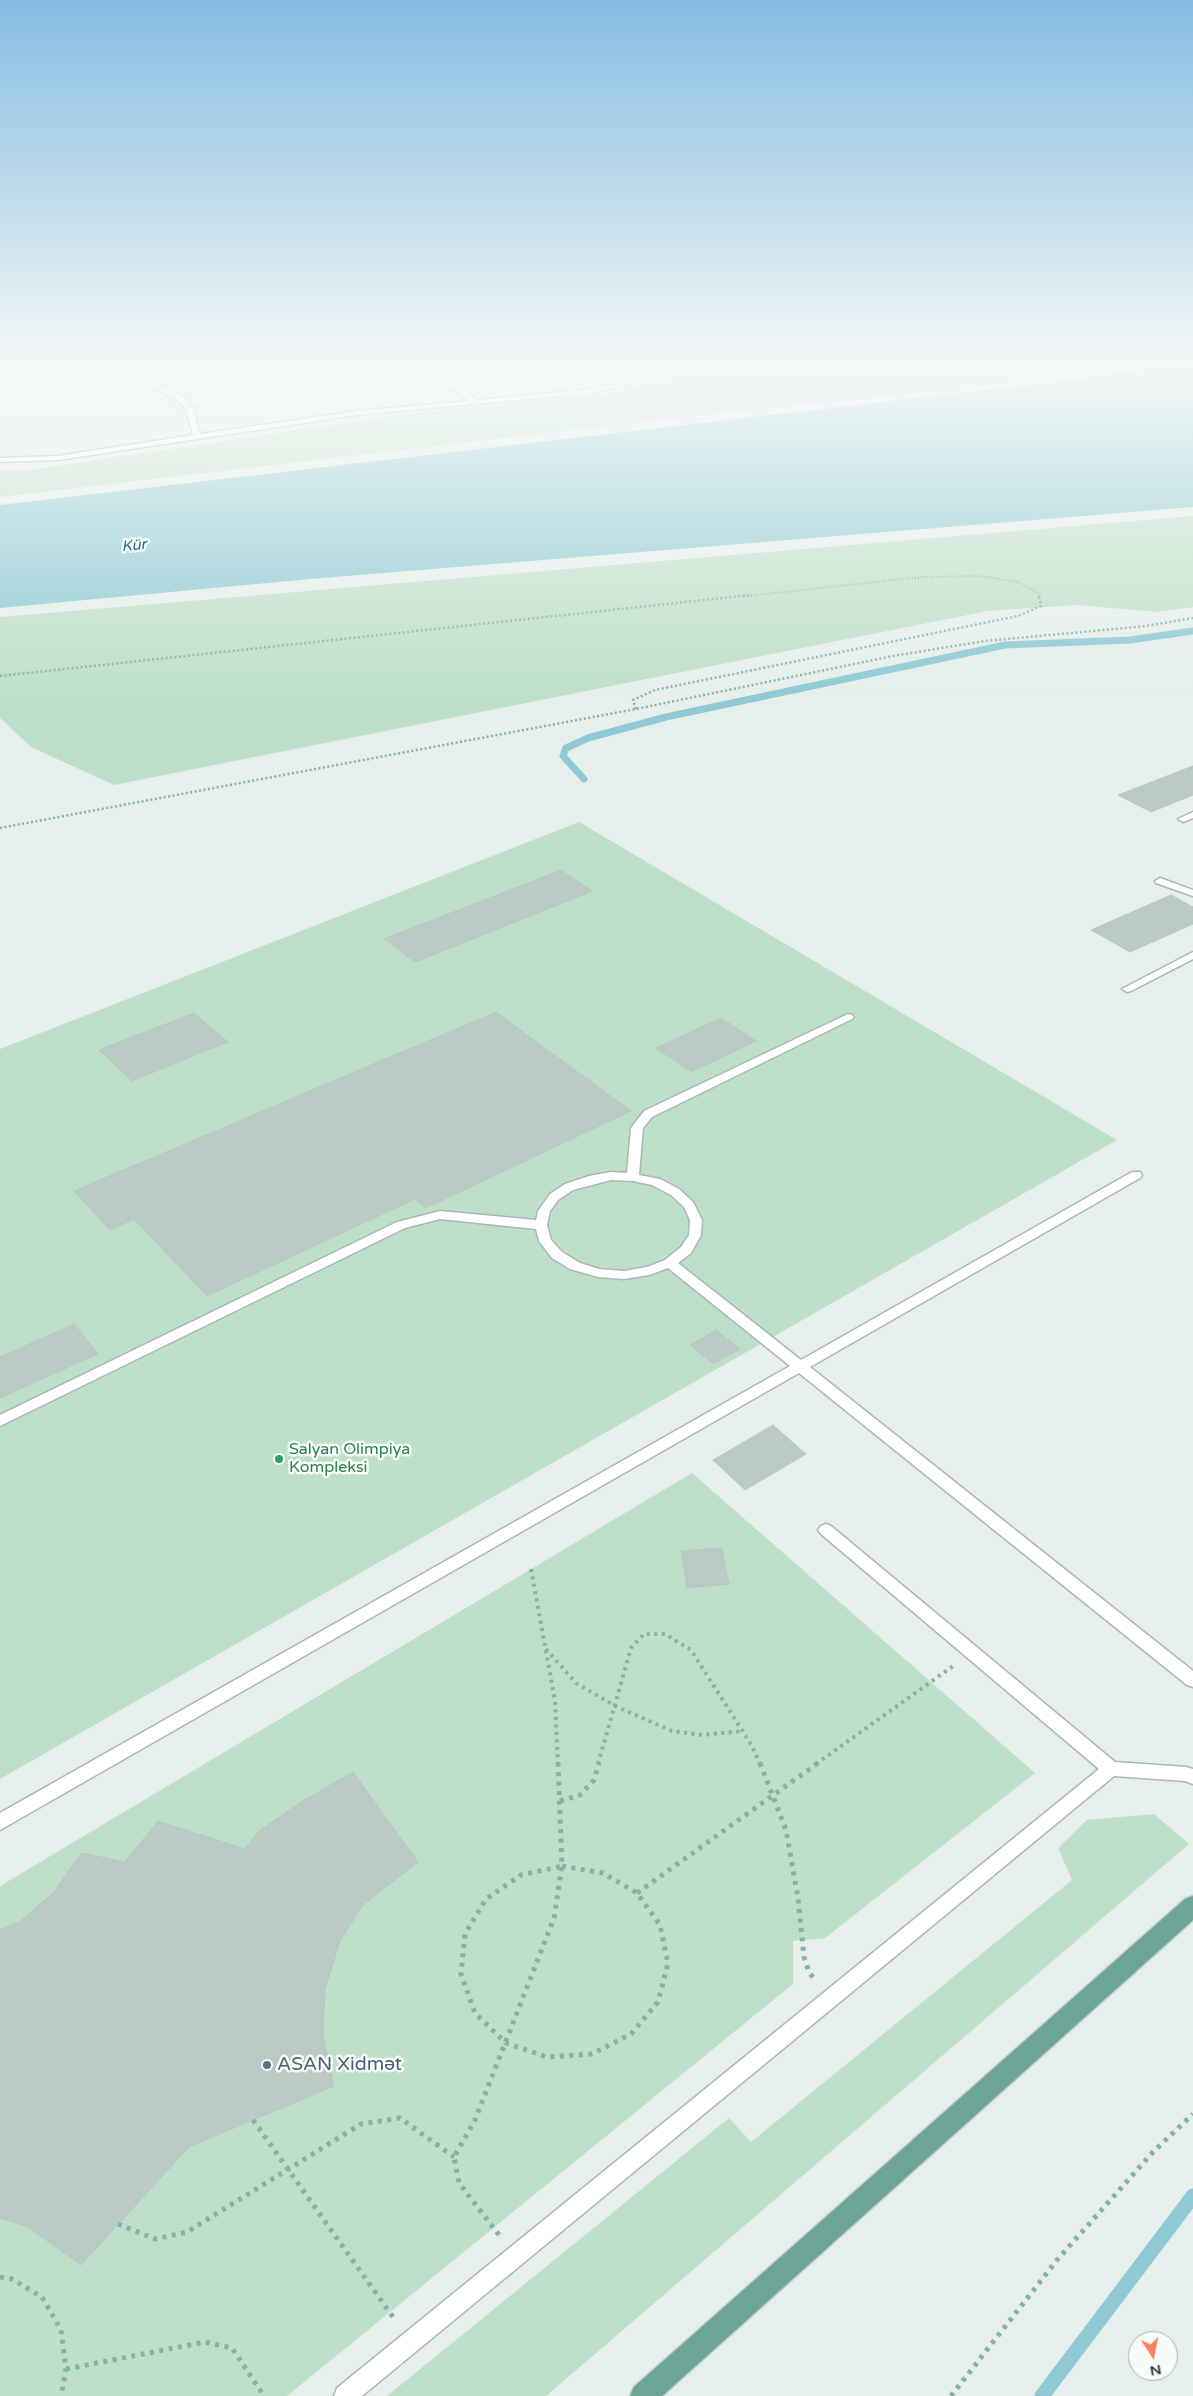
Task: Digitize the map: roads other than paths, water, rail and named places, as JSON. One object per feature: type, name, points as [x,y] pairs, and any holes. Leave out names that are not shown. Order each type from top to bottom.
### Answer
[{"type":"main road","points":[[643,2396],[1193,1906]]},
{"type":"lane","points":[[1183,819],[1193,815]]},
{"type":"lane","points":[[1160,881],[1193,893]]},
{"type":"lane","points":[[1127,989],[1193,955]]},
{"type":"lane","points":[[633,1177],[637,1128],[648,1114],[848,1017]]},
{"type":"lane","points":[[0,1822],[1136,1174]]},
{"type":"lane","points":[[610,1176],[633,1177],[656,1182],[675,1192],[689,1204],[696,1220],[695,1235],[686,1250],[670,1263],[649,1271],[624,1275],[598,1273],[575,1266],[557,1255],[545,1241],[541,1225],[544,1211],[554,1197],[569,1187],[589,1180],[610,1176]]},
{"type":"lane","points":[[0,1421],[401,1226],[440,1215],[541,1225]]},
{"type":"lane","points":[[670,1263],[1193,1680]]},
{"type":"lane","points":[[826,1530],[1111,1769],[1186,1774],[1193,1777]]},
{"type":"lane","points":[[345,2396],[1111,1769]]},
{"type":"water","name":"Kür","points":[[224,479],[1193,479],[1193,507],[310,579],[0,608],[0,505]]},
{"type":"waterway","points":[[584,779],[563,756],[566,748],[588,738],[666,717],[1005,645],[1130,640],[1193,631]]},
{"type":"waterway","points":[[1042,2396],[1193,2196]]},
{"type":"place","name":"Salyan Olimpiya Kompleksi","points":[[279,1459]]},
{"type":"place","name":"ASAN Xidmət","points":[[267,2065]]}]
